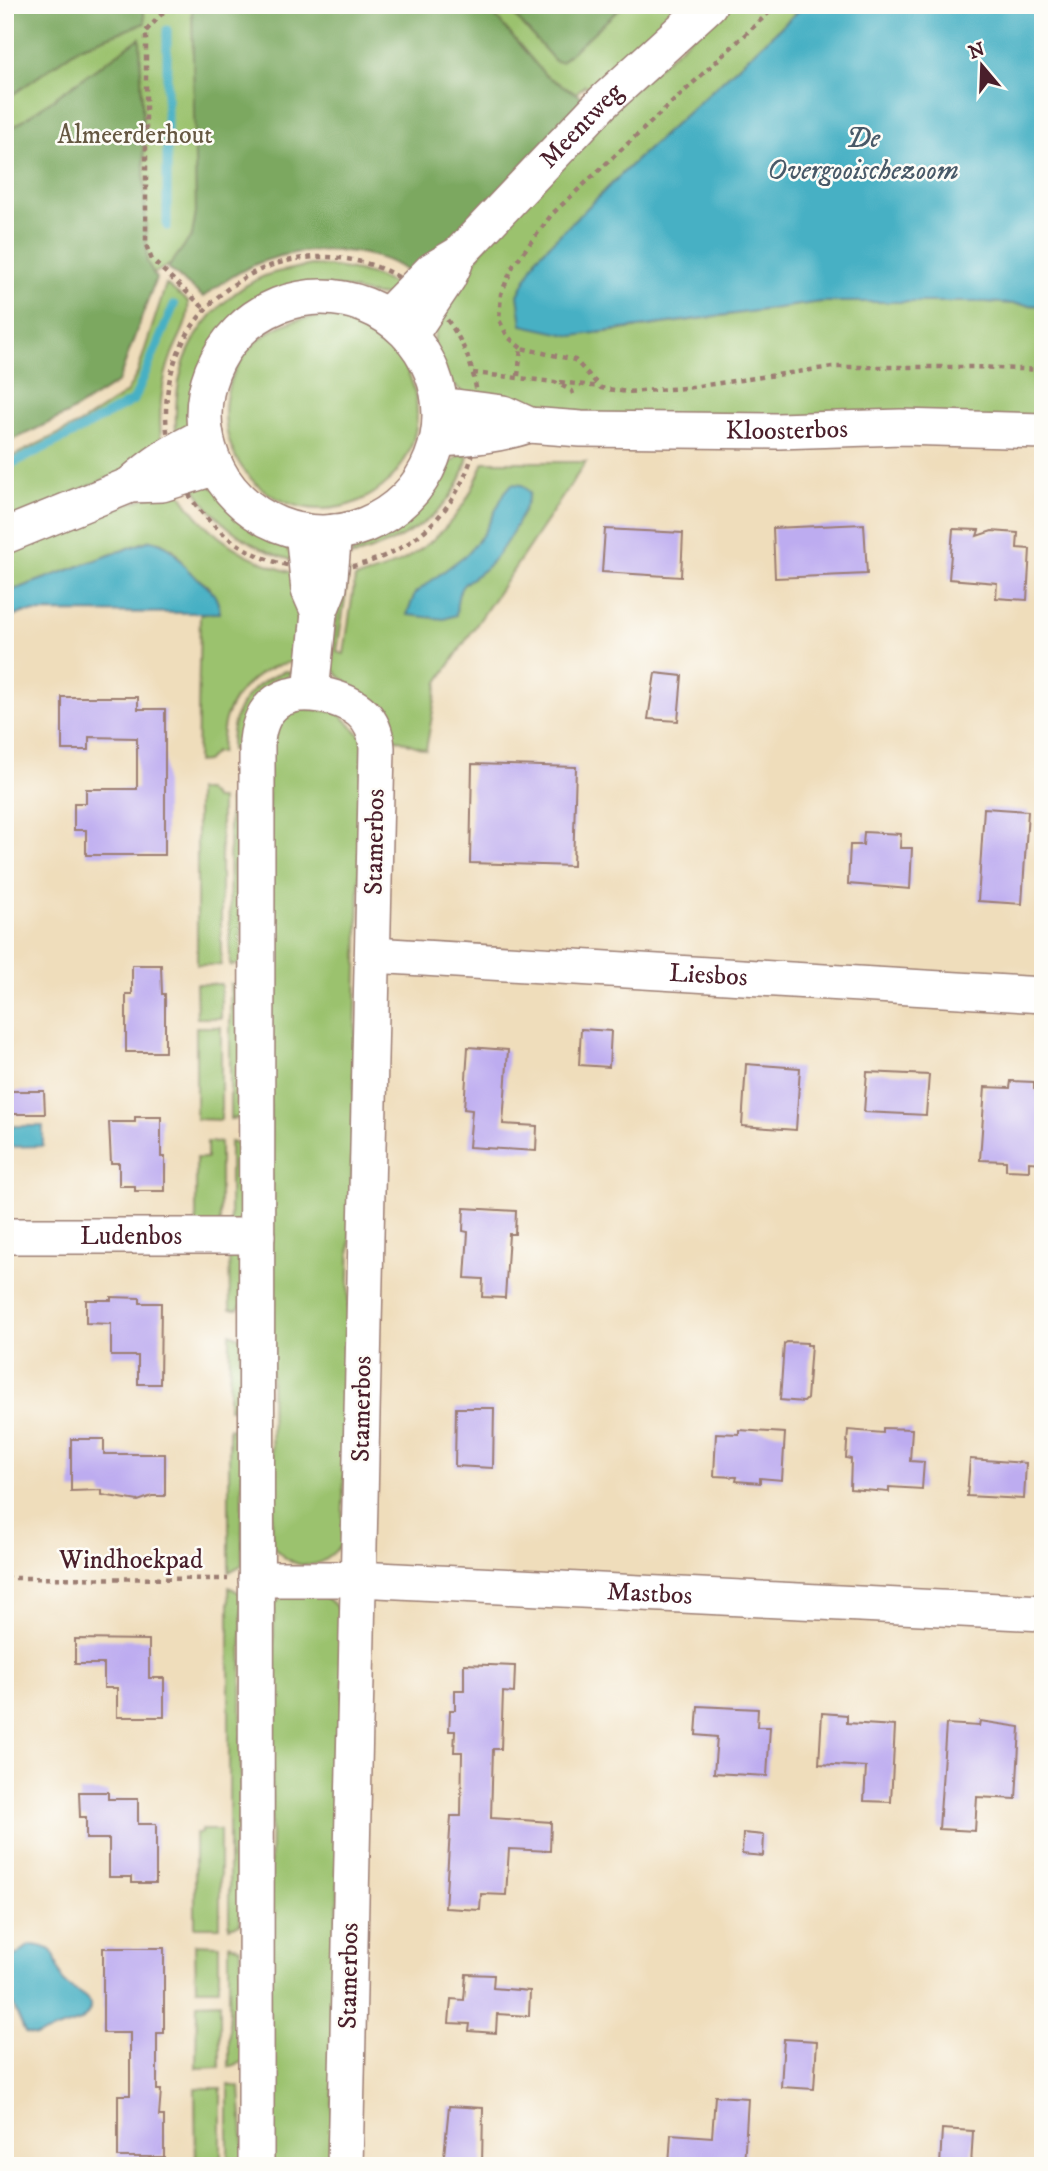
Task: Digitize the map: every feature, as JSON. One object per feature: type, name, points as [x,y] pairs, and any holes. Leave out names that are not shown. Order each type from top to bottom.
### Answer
[{"type":"street","name":"Meentweg","points":[[399,326],[424,294],[432,270],[460,254],[603,102],[709,5]]},
{"type":"street","points":[[308,297],[336,297],[362,304],[399,326],[431,367],[440,405],[438,439],[424,474],[401,503],[381,517],[358,527],[318,532],[276,524],[252,510],[232,491],[216,467],[206,435],[204,408],[209,380],[220,356],[236,334],[257,316],[282,304],[308,297]]},
{"type":"street","name":"Kloosterbos","points":[[440,405],[503,413],[529,425],[635,432],[901,427],[1043,430]]},
{"type":"street","name":"Kloosterbos","points":[[438,439],[477,438],[529,425]]},
{"type":"street","points":[[176,465],[206,435]]},
{"type":"street","points":[[5,536],[131,485],[155,463],[216,467]]},
{"type":"street","points":[[311,693],[318,613],[309,590],[318,532]]},
{"type":"street","name":"Stamerbos","points":[[256,2166],[258,729],[268,709],[278,701],[299,693],[311,693],[337,698],[358,708],[367,716],[377,737],[345,2166]]},
{"type":"street","name":"Liesbos","points":[[373,955],[1043,995]]},
{"type":"street","name":"Ludenbos","points":[[5,1236],[257,1236]]},
{"type":"street","name":"Mastbos","points":[[256,1579],[358,1579],[1043,1614]]},
{"type":"path","points":[[170,5],[146,32],[146,245],[152,260],[205,309]]},
{"type":"path","points":[[601,387],[575,360],[521,348],[508,337],[499,320],[501,294],[513,266],[552,214],[776,5]]},
{"type":"path","points":[[176,465],[166,427],[166,401],[178,352],[205,309],[234,284],[268,267],[306,257],[344,258],[381,268],[424,294],[458,335],[474,373],[518,376],[521,348]]},
{"type":"path","points":[[555,382],[627,392],[685,388],[832,367],[1043,370]]},
{"type":"path","name":"Windhoekpad","points":[[5,1578],[256,1579]]},
{"type":"green space","name":"Almeerderhout","points":[[5,5],[692,5],[595,93],[585,85],[438,218],[273,206],[132,286],[5,365]]},
{"type":"green space","points":[[5,5],[143,5],[145,23],[80,47],[5,100]]},
{"type":"green space","points":[[192,5],[486,5],[545,75],[590,102],[416,277],[378,257],[346,251],[311,251],[279,256],[256,264],[203,297],[168,268],[192,235],[196,213]]},
{"type":"green space","points":[[505,5],[624,5],[561,62],[555,61]]},
{"type":"green space","points":[[726,5],[805,5],[633,163],[537,257],[600,333],[821,302],[986,302],[1043,306],[1043,422],[680,423],[490,402],[470,398],[444,377],[433,348],[437,319],[484,247],[610,111]]},
{"type":"green space","points":[[140,38],[147,262],[156,278],[118,382],[69,413],[5,444],[5,133]]},
{"type":"green space","points":[[312,265],[358,271],[402,288],[382,296],[335,286],[308,287],[271,298],[248,312],[226,331],[211,351],[201,373],[193,417],[176,440],[176,405],[181,371],[203,326],[222,304],[245,286],[275,273]]},
{"type":"green space","points":[[166,284],[188,302],[188,309],[163,389],[160,412],[162,448],[148,461],[5,522],[5,460],[79,424],[126,393],[137,374]]},
{"type":"green space","points":[[321,317],[340,318],[358,324],[389,345],[410,376],[416,394],[416,432],[410,450],[389,481],[358,502],[340,508],[321,509],[302,508],[284,502],[253,481],[232,450],[226,432],[225,413],[226,394],[232,376],[253,345],[284,324],[302,318]]},
{"type":"green space","points":[[461,454],[468,456],[462,476],[452,494],[424,523],[389,543],[350,557],[365,539],[404,515],[425,498],[443,470]]},
{"type":"green space","points":[[484,462],[586,462],[438,682],[426,750],[388,736],[358,691],[331,666],[343,573],[349,572],[337,652],[344,654],[355,578],[388,568],[431,541],[465,502]]},
{"type":"green space","points":[[191,483],[204,484],[219,490],[243,512],[290,545],[297,562],[264,550],[236,533],[211,511]]},
{"type":"green space","points":[[171,489],[180,493],[203,522],[230,545],[262,562],[297,574],[301,595],[302,629],[296,662],[273,667],[244,688],[225,719],[221,753],[215,752],[206,761],[197,762],[200,615],[220,612],[210,588],[187,570],[174,550],[150,540],[5,593],[5,546]]},
{"type":"green space","points":[[285,671],[291,672],[244,744],[239,749],[231,750],[234,723],[244,701],[261,684]]},
{"type":"green space","points":[[291,707],[338,712],[363,738],[342,1543],[325,1559],[308,1565],[290,1561],[272,1546],[268,741]]},
{"type":"green space","points":[[197,790],[206,790],[215,799],[221,799],[221,965],[197,965]]},
{"type":"green space","points":[[229,800],[241,802],[241,964],[230,966]]},
{"type":"green space","points":[[196,984],[221,984],[221,1018],[197,1018]]},
{"type":"green space","points":[[230,984],[241,986],[244,1115],[230,1119]]},
{"type":"green space","points":[[196,1027],[221,1027],[221,1120],[196,1119]]},
{"type":"green space","points":[[207,1142],[220,1142],[220,1226],[196,1226],[196,1158],[207,1158]]},
{"type":"green space","points":[[230,1142],[242,1145],[243,1219],[230,1228]]},
{"type":"green space","points":[[229,1248],[242,1257],[243,1304],[238,1309],[230,1309]]},
{"type":"green space","points":[[230,1333],[241,1338],[240,1408],[229,1409]]},
{"type":"green space","points":[[229,1428],[242,1430],[242,1565],[229,1572]]},
{"type":"green space","points":[[229,1587],[242,1594],[240,1924],[229,1927]]},
{"type":"green space","points":[[315,1591],[333,1604],[345,1622],[331,2166],[266,2166],[274,1604],[286,1594]]},
{"type":"green space","points":[[201,1830],[220,1830],[220,1927],[195,1927],[195,1833],[201,1833]]},
{"type":"green space","points":[[195,1944],[219,1945],[219,1989],[196,1989]]},
{"type":"green space","points":[[229,1944],[241,1948],[243,2062],[229,2067]]},
{"type":"green space","points":[[220,2002],[220,2067],[196,2068],[197,2003]]},
{"type":"green space","points":[[228,2085],[240,2087],[245,2166],[228,2166]]},
{"type":"green space","points":[[195,2088],[221,2088],[221,2166],[196,2166]]},
{"type":"water","name":"De Overgooischezoom","points":[[805,5],[1043,5],[1043,306],[986,302],[821,302],[573,336],[522,325],[518,295],[537,257],[633,163]]},
{"type":"water","points":[[512,484],[522,485],[530,493],[523,511],[496,557],[462,587],[456,615],[444,619],[407,615],[415,593],[468,553],[484,533],[505,492]]},
{"type":"water","points":[[151,540],[173,551],[188,570],[209,588],[216,598],[220,613],[25,612],[5,620],[5,593]]},
{"type":"water","points":[[5,1126],[43,1126],[43,1146],[5,1147]]},
{"type":"water","points":[[30,1945],[52,1951],[63,1981],[89,2001],[88,2013],[81,2021],[36,2036],[25,2033],[5,1986],[5,1963]]},
{"type":"building","points":[[864,524],[867,574],[775,578],[773,528]]},
{"type":"building","points":[[605,529],[683,533],[681,577],[602,572]]},
{"type":"building","points":[[953,529],[979,530],[977,536],[992,531],[1018,533],[1017,548],[1030,549],[1027,600],[996,598],[997,583],[949,579]]},
{"type":"building","points":[[655,673],[682,676],[678,721],[648,719]]},
{"type":"building","points":[[62,697],[138,697],[138,709],[165,709],[165,855],[86,855],[86,830],[74,830],[74,803],[86,803],[86,789],[137,789],[137,738],[89,737],[89,750],[62,750]]},
{"type":"building","points":[[472,764],[576,767],[573,866],[470,863]]},
{"type":"building","points":[[984,808],[1028,811],[1022,904],[978,901]]},
{"type":"building","points":[[864,832],[901,834],[900,848],[912,848],[910,889],[848,884],[850,845],[863,845]]},
{"type":"building","points":[[132,965],[161,965],[162,994],[165,994],[165,1052],[126,1052],[126,994],[132,994]]},
{"type":"building","points":[[581,1029],[611,1031],[609,1067],[579,1065]]},
{"type":"building","points":[[468,1047],[508,1050],[503,1124],[537,1126],[536,1151],[469,1147],[472,1110],[464,1109]]},
{"type":"building","points":[[746,1064],[800,1068],[796,1130],[742,1126]]},
{"type":"building","points":[[867,1072],[929,1075],[926,1115],[864,1112]]},
{"type":"building","points":[[1011,1081],[1034,1082],[1034,1089],[1043,1090],[1043,1163],[1029,1162],[1029,1171],[1006,1170],[1006,1161],[980,1160],[985,1087],[1010,1088]]},
{"type":"building","points":[[5,1091],[44,1091],[45,1114],[5,1114]]},
{"type":"building","points":[[135,1117],[161,1117],[161,1157],[165,1157],[165,1191],[135,1191],[135,1186],[119,1186],[119,1163],[111,1163],[109,1122],[135,1122]]},
{"type":"building","points":[[464,1208],[516,1211],[515,1234],[509,1234],[505,1298],[482,1297],[483,1279],[465,1278],[468,1232],[463,1231]]},
{"type":"building","points":[[111,1297],[140,1298],[140,1303],[161,1303],[160,1384],[138,1384],[138,1356],[111,1356],[111,1324],[86,1323],[86,1300],[111,1300]]},
{"type":"building","points":[[787,1342],[811,1345],[807,1399],[804,1402],[780,1400],[784,1344]]},
{"type":"building","points":[[456,1408],[494,1408],[493,1468],[455,1466]]},
{"type":"building","points":[[883,1428],[912,1429],[910,1461],[924,1462],[922,1489],[889,1487],[889,1492],[850,1489],[851,1459],[846,1458],[848,1430],[883,1433]]},
{"type":"building","points":[[739,1430],[785,1433],[782,1480],[760,1478],[760,1483],[736,1481],[737,1477],[714,1476],[716,1433],[739,1434]]},
{"type":"building","points":[[71,1439],[104,1439],[104,1454],[165,1454],[165,1496],[152,1496],[138,1501],[102,1495],[102,1490],[71,1491]]},
{"type":"building","points":[[970,1459],[1026,1463],[1024,1499],[967,1496]]},
{"type":"building","points":[[75,1639],[149,1640],[149,1678],[164,1678],[164,1717],[117,1717],[117,1688],[104,1688],[104,1664],[75,1664]]},
{"type":"building","points":[[464,1664],[515,1666],[514,1693],[503,1692],[501,1749],[493,1749],[491,1818],[551,1822],[550,1851],[509,1849],[506,1895],[481,1894],[480,1910],[445,1908],[451,1816],[461,1816],[462,1752],[454,1752],[455,1731],[449,1731],[450,1710],[455,1710],[455,1690],[464,1690]]},
{"type":"building","points":[[698,1706],[758,1709],[757,1727],[770,1727],[767,1776],[714,1773],[717,1737],[696,1735]]},
{"type":"building","points":[[822,1713],[847,1715],[847,1723],[895,1726],[891,1802],[864,1801],[866,1767],[819,1764]]},
{"type":"building","points":[[980,1721],[1020,1727],[1016,1799],[977,1797],[975,1831],[939,1829],[946,1724],[979,1726]]},
{"type":"building","points":[[79,1792],[108,1792],[108,1799],[138,1799],[138,1824],[156,1824],[156,1883],[132,1883],[132,1877],[109,1877],[109,1839],[86,1839],[86,1817],[80,1817]]},
{"type":"building","points":[[743,1833],[764,1835],[763,1856],[742,1854]]},
{"type":"building","points":[[103,1948],[164,1948],[164,2033],[157,2033],[157,2090],[161,2090],[159,2116],[164,2116],[164,2157],[118,2157],[118,2095],[130,2095],[130,2033],[103,2033]]},
{"type":"building","points":[[466,1974],[494,1975],[493,1988],[530,1991],[529,2016],[497,2014],[496,2033],[469,2031],[470,2024],[449,2023],[451,1999],[464,2000]]},
{"type":"building","points":[[784,2039],[817,2041],[814,2089],[781,2087]]},
{"type":"building","points":[[715,2096],[748,2098],[744,2166],[669,2166],[671,2134],[712,2137]]},
{"type":"building","points":[[449,2106],[483,2108],[482,2166],[443,2166]]},
{"type":"building","points":[[942,2129],[973,2131],[971,2166],[940,2166]]},
{"type":"waterway","points":[[167,30],[167,226]]},
{"type":"waterway","points":[[5,467],[134,400],[174,305]]}]
